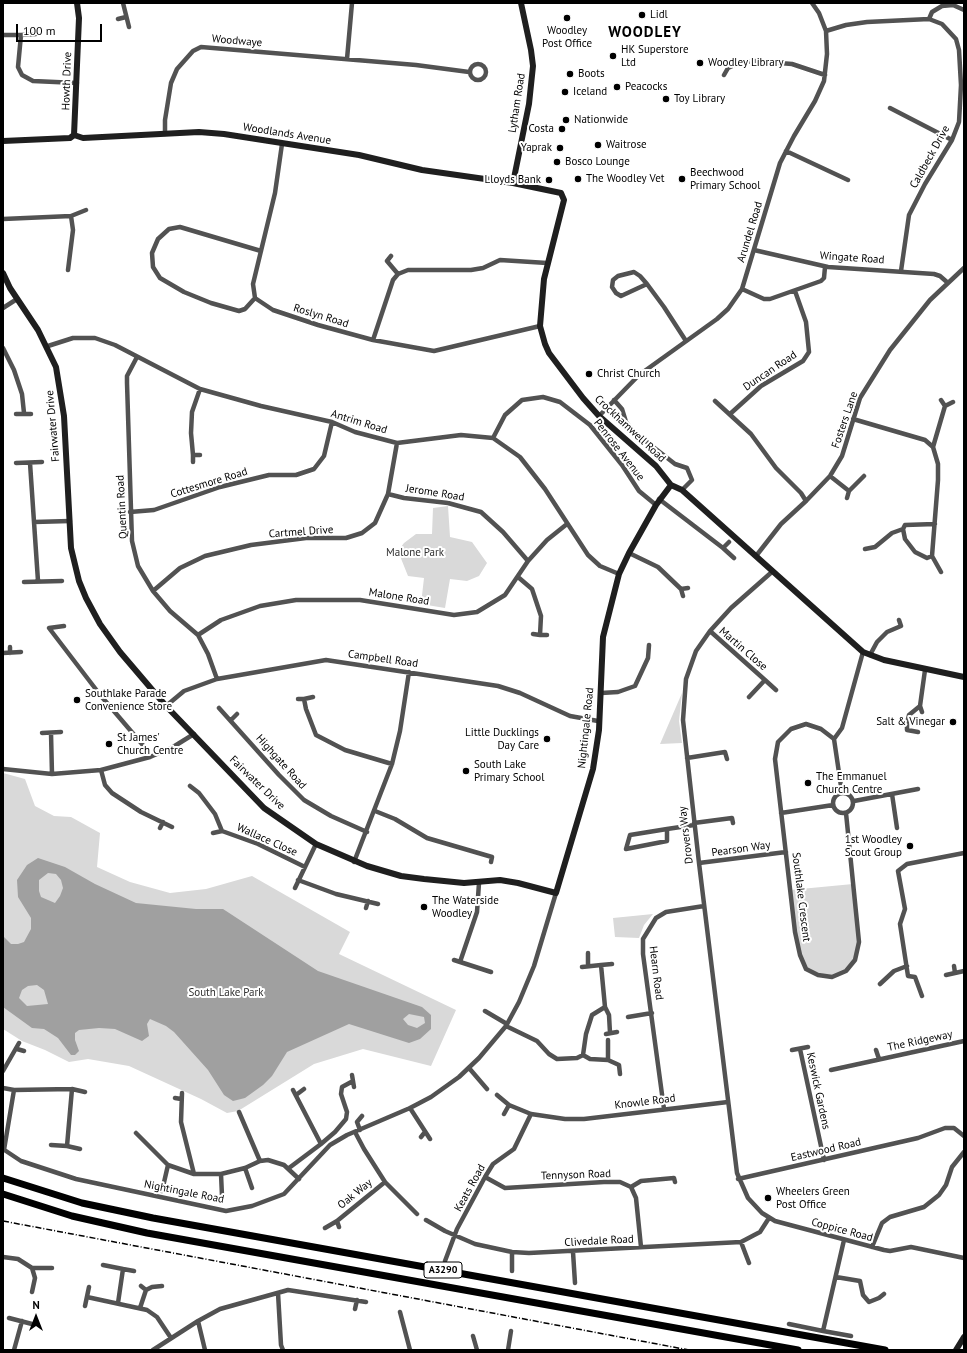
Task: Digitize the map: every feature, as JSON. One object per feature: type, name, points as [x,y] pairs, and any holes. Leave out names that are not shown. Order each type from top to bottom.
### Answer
[{"type":"main road","name":"A3290","points":[[3,1178],[82,1203],[153,1218],[885,1350]]},
{"type":"main road","name":"A3290","points":[[3,1194],[72,1216],[147,1233],[798,1350]]},
{"type":"street","name":"Howth Drive","points":[[74,135],[79,18],[77,3]]},
{"type":"street","points":[[123,3],[129,27]]},
{"type":"street","points":[[347,59],[352,3]]},
{"type":"street","name":"Lytham Road","points":[[514,183],[529,104],[533,66],[532,50],[521,3]]},
{"type":"street","name":"Arundel Road","points":[[599,416],[639,374],[723,314],[742,289],[786,151],[821,89],[825,75],[828,54],[826,31],[819,13],[812,3]]},
{"type":"street","points":[[826,31],[846,25],[867,22],[929,19],[932,12],[942,6],[953,5],[964,10]]},
{"type":"street","points":[[118,19],[126,17]]},
{"type":"street","name":"Caldbeck Drive","points":[[901,271],[910,215],[925,184],[952,140],[959,122],[962,84],[962,49],[956,39],[942,24],[929,19]]},
{"type":"street","points":[[3,35],[36,34]]},
{"type":"street","points":[[21,35],[18,67],[22,75],[33,81],[76,83]]},
{"type":"street","name":"Woodwaye","points":[[166,134],[166,120],[171,83],[177,69],[193,51],[201,47],[347,59],[469,72]]},
{"type":"street","points":[[724,75],[728,68],[741,62],[772,61],[792,64],[825,75]]},
{"type":"street","points":[[890,108],[952,140]]},
{"type":"street","name":"Woodlands Avenue","points":[[3,141],[70,138],[74,135],[83,138],[207,133],[359,155],[422,170],[558,191],[564,197]]},
{"type":"street","points":[[261,251],[180,227],[168,229],[158,239],[152,253],[153,267],[160,278],[184,292],[211,303],[239,311],[245,309],[255,298],[254,284],[275,193],[282,144]]},
{"type":"street","points":[[786,151],[848,180]]},
{"type":"street","name":"Crockhamwell Road","points":[[564,197],[547,263],[541,299],[540,326],[545,344],[556,363],[599,416],[656,466],[671,484],[682,490],[863,652],[925,670],[964,677]]},
{"type":"street","points":[[3,218],[71,216],[86,210]]},
{"type":"street","points":[[68,270],[73,230],[71,216]]},
{"type":"street","name":"Wingate Road","points":[[754,250],[825,267],[934,274],[940,276],[948,283]]},
{"type":"street","points":[[391,256],[384,262],[398,274]]},
{"type":"street","points":[[373,340],[392,280],[398,274],[408,270],[471,270],[483,268],[500,260],[547,263]]},
{"type":"street","points":[[742,289],[764,299],[770,299],[821,281],[824,278],[825,267]]},
{"type":"street","name":"Fosters Lane","points":[[756,556],[781,524],[830,476],[842,456],[860,398],[890,350],[930,300],[964,268]]},
{"type":"street","points":[[647,284],[621,296],[616,294],[612,287],[613,280],[618,276],[634,272],[647,284],[686,340]]},
{"type":"street","name":"Fairwater Drive","points":[[3,273],[17,299],[48,346],[56,367],[63,401],[70,521],[74,561],[86,598],[100,624],[120,652],[166,706],[264,808],[316,844],[354,862],[410,877],[457,883],[479,883],[498,880],[518,883],[556,893]]},
{"type":"street","name":"Duncan Road","points":[[730,414],[761,386],[803,361],[809,352],[806,322],[795,291]]},
{"type":"street","name":"Roslyn Road","points":[[255,298],[272,310],[318,325],[373,340],[434,352],[540,326]]},
{"type":"street","points":[[3,308],[17,299]]},
{"type":"street","name":"Antrim Road","points":[[48,346],[73,338],[94,338],[115,345],[200,388],[261,406],[332,422],[355,432],[397,443],[461,435],[493,438]]},
{"type":"street","points":[[3,348],[14,370],[22,394],[24,414]]},
{"type":"street","name":"Quentin Road","points":[[137,357],[127,376],[126,383],[130,512],[132,541],[138,566],[153,591],[170,611],[198,635],[208,654],[217,679]]},
{"type":"street","points":[[194,462],[191,433],[192,412],[200,388]]},
{"type":"street","name":"Penrose Avenue","points":[[493,438],[505,415],[522,400],[543,397],[560,402],[590,425],[622,465],[639,491],[658,502],[723,548],[734,558]]},
{"type":"street","name":"Crockhamwell Road","points":[[614,400],[622,409],[626,422],[634,432],[675,464],[687,468],[692,480],[682,490]]},
{"type":"street","points":[[940,400],[945,406]]},
{"type":"street","points":[[715,401],[751,434],[776,468],[801,493],[806,501]]},
{"type":"street","points":[[933,447],[945,406],[953,402]]},
{"type":"street","points":[[16,414],[31,414]]},
{"type":"street","points":[[853,419],[925,440],[933,447],[938,464],[938,474],[932,556],[940,572]]},
{"type":"street","name":"Cottesmore Road","points":[[130,512],[154,510],[220,487],[269,475],[296,475],[314,469],[324,456],[332,422]]},
{"type":"street","points":[[493,438],[520,458],[545,489],[588,555],[600,566],[619,574]]},
{"type":"street","name":"Cartmel Drive","points":[[153,591],[180,568],[205,556],[251,545],[306,538],[346,538],[362,533],[375,522],[388,494],[397,443]]},
{"type":"street","points":[[194,455],[200,455]]},
{"type":"street","name":"Fairwater Drive","points":[[16,463],[42,462]]},
{"type":"street","points":[[30,463],[38,581]]},
{"type":"street","points":[[830,476],[849,491]]},
{"type":"street","points":[[847,498],[849,491],[864,476]]},
{"type":"street","name":"Nightingale Road","points":[[4,1149],[20,1161],[76,1179],[226,1211],[252,1206],[284,1194],[330,1145],[431,1097],[469,1068],[506,1025],[519,1002],[534,966],[593,769],[601,693],[603,637],[619,574],[629,553],[658,502],[671,484]]},
{"type":"street","name":"Jerome Road","points":[[388,494],[404,498],[448,503],[481,512],[502,532],[528,561]]},
{"type":"street","points":[[34,522],[70,521]]},
{"type":"street","name":"Malone Road","points":[[198,635],[221,620],[260,606],[296,600],[360,600],[454,615],[478,612],[505,595],[528,561],[547,540],[567,524]]},
{"type":"street","points":[[932,556],[927,558],[915,552],[905,539],[903,530],[905,525],[935,524]]},
{"type":"street","points":[[865,549],[875,547],[892,533],[903,530]]},
{"type":"street","points":[[723,548],[729,542]]},
{"type":"street","points":[[629,553],[658,567],[681,589],[683,596]]},
{"type":"street","name":"Drovers Way","points":[[731,1128],[686,758],[683,720],[686,679],[696,651],[710,631],[731,608],[773,571]]},
{"type":"street","points":[[518,577],[532,589],[541,616],[540,635]]},
{"type":"street","points":[[24,582],[62,581]]},
{"type":"street","points":[[681,589],[688,588]]},
{"type":"street","points":[[870,655],[877,642],[887,632],[902,628],[899,620]]},
{"type":"street","points":[[64,626],[49,628],[101,696],[142,744],[150,757]]},
{"type":"street","name":"Martin Close","points":[[710,631],[776,690]]},
{"type":"street","points":[[533,634],[547,635]]},
{"type":"street","points":[[10,647],[10,653]]},
{"type":"street","points":[[601,693],[618,692],[635,686],[648,658],[649,648],[643,650]]},
{"type":"street","points":[[3,653],[21,652]]},
{"type":"street","points":[[842,792],[834,739],[842,728],[863,652]]},
{"type":"street","name":"Campbell Road","points":[[166,706],[184,691],[217,679],[326,660],[498,686],[520,693],[570,716],[598,722]]},
{"type":"street","points":[[922,712],[920,706],[925,670]]},
{"type":"street","points":[[354,862],[367,832],[392,764],[400,731],[409,672]]},
{"type":"street","name":"Martin Close","points":[[749,697],[765,680]]},
{"type":"street","points":[[298,699],[313,697]]},
{"type":"street","points":[[304,698],[306,709],[316,735],[345,750],[392,764]]},
{"type":"street","points":[[918,732],[908,730],[907,723],[909,715],[920,706]]},
{"type":"street","name":"Highgate Road","points":[[219,708],[279,775],[304,800],[331,816],[367,832]]},
{"type":"street","points":[[230,720],[237,714]]},
{"type":"street","name":"Southlake Crescent","points":[[834,739],[821,729],[806,724],[791,729],[778,742],[775,759],[795,932],[800,955],[806,969],[818,975],[832,977],[846,971],[855,960],[859,942],[846,813]]},
{"type":"street","points":[[42,734],[61,732]]},
{"type":"street","points":[[52,733],[52,774]]},
{"type":"street","points":[[3,769],[52,774],[101,770],[150,757],[173,747],[194,734]]},
{"type":"street","points":[[686,758],[725,752],[727,760]]},
{"type":"street","points":[[101,770],[105,785],[112,793],[141,812],[172,827]]},
{"type":"street","name":"Wallace Close","points":[[190,786],[200,794],[215,814],[222,831]]},
{"type":"street","points":[[854,801],[918,789]]},
{"type":"street","points":[[842,792],[849,794],[854,801],[852,809],[846,813],[837,811],[833,805],[834,797],[842,792]]},
{"type":"street","points":[[892,794],[897,828]]},
{"type":"street","points":[[781,813],[833,805]]},
{"type":"street","points":[[375,811],[395,819],[427,838],[492,857],[491,862]]},
{"type":"street","points":[[667,829],[667,842],[626,850],[630,835],[732,818]]},
{"type":"street","points":[[160,828],[163,822]]},
{"type":"street","name":"Wallace Close","points":[[213,833],[222,831],[258,844],[304,867]]},
{"type":"street","name":"Wallace Close","points":[[295,888],[316,844]]},
{"type":"street","name":"Pearson Way","points":[[699,864],[786,852]]},
{"type":"street","points":[[922,996],[915,977],[908,976],[900,924],[905,909],[898,871],[907,864],[964,853]]},
{"type":"street","points":[[298,880],[336,894],[378,904]]},
{"type":"street","points":[[460,962],[477,912],[479,883]]},
{"type":"street","points":[[366,908],[368,901]]},
{"type":"street","name":"Hearn Road","points":[[664,1109],[643,954],[643,939],[656,918],[666,912],[704,906]]},
{"type":"street","points":[[588,953],[588,966]]},
{"type":"street","points":[[454,960],[491,972]]},
{"type":"street","points":[[582,967],[612,964]]},
{"type":"street","points":[[601,965],[605,1007],[608,1015],[608,1033],[617,1032]]},
{"type":"street","points":[[880,984],[894,971],[907,966]]},
{"type":"street","points":[[954,966],[955,973]]},
{"type":"street","points":[[946,976],[964,971]]},
{"type":"street","points":[[583,1056],[586,1034],[592,1015],[605,1007]]},
{"type":"street","points":[[485,1011],[506,1025],[537,1041],[549,1054],[557,1059],[577,1058],[583,1056],[590,1059],[608,1060],[619,1065],[620,1074]]},
{"type":"street","name":"Hearn Road","points":[[628,1017],[652,1013]]},
{"type":"street","points":[[608,1040],[608,1060]]},
{"type":"street","name":"The Ridgeway","points":[[831,1070],[964,1041]]},
{"type":"street","points":[[3,1071],[17,1049],[19,1042]]},
{"type":"street","name":"Keswick Gardens","points":[[792,1050],[808,1047]]},
{"type":"street","points":[[17,1049],[24,1051]]},
{"type":"street","name":"Keswick Gardens","points":[[800,1049],[824,1160]]},
{"type":"street","name":"The Ridgeway","points":[[876,1050],[879,1059]]},
{"type":"street","points":[[469,1068],[487,1089]]},
{"type":"street","points":[[352,1075],[354,1087]]},
{"type":"street","points":[[289,1168],[335,1132],[346,1119],[347,1112],[340,1094],[342,1087],[352,1081]]},
{"type":"street","points":[[3,1088],[14,1090],[72,1089],[85,1092]]},
{"type":"street","points":[[67,1146],[72,1089]]},
{"type":"street","points":[[296,1096],[304,1089]]},
{"type":"street","points":[[4,1149],[14,1090]]},
{"type":"street","points":[[293,1090],[321,1144]]},
{"type":"street","points":[[182,1093],[181,1122],[194,1174]]},
{"type":"street","name":"Knowle Road","points":[[497,1095],[509,1105],[531,1114],[565,1120],[728,1102]]},
{"type":"street","points":[[175,1098],[181,1099]]},
{"type":"street","points":[[504,1114],[509,1105]]},
{"type":"street","points":[[410,1108],[430,1139]]},
{"type":"street","points":[[239,1112],[260,1161]]},
{"type":"street","name":"Keats Road","points":[[446,1261],[455,1236],[493,1164],[514,1149],[531,1114]]},
{"type":"street","points":[[362,1116],[357,1122],[358,1131],[364,1149],[385,1182],[417,1214]]},
{"type":"street","points":[[236,1120],[241,1117]]},
{"type":"street","name":"Eastwood Road","points":[[738,1179],[918,1138],[948,1127],[958,1129],[964,1136]]},
{"type":"street","name":"Coppice Road","points":[[731,1128],[738,1179],[748,1198],[769,1218],[844,1240],[890,1251],[911,1247],[964,1258]]},
{"type":"street","points":[[421,1137],[425,1132]]},
{"type":"street","points":[[136,1133],[168,1165],[194,1174],[221,1174],[245,1168],[260,1161],[268,1160],[289,1168],[299,1179]]},
{"type":"street","points":[[51,1145],[80,1149]]},
{"type":"street","points":[[872,1247],[882,1223],[890,1217],[924,1207],[939,1195],[946,1185],[952,1167],[964,1152]]},
{"type":"street","points":[[162,1191],[168,1165]]},
{"type":"street","points":[[245,1168],[252,1188]]},
{"type":"street","points":[[221,1174],[222,1196]]},
{"type":"street","points":[[641,1248],[636,1198],[631,1188],[641,1181],[674,1177]]},
{"type":"street","name":"Tennyson Road","points":[[485,1178],[505,1188],[604,1182],[620,1182],[631,1188]]},
{"type":"street","name":"Oak Way","points":[[325,1228],[337,1221],[385,1182]]},
{"type":"street","name":"Clivedale Road","points":[[426,1220],[455,1236],[475,1244],[512,1252],[573,1252],[741,1242],[760,1232],[769,1218]]},
{"type":"street","name":"Oak Way","points":[[337,1221],[340,1227]]},
{"type":"street","points":[[823,1330],[844,1240]]},
{"type":"street","points":[[741,1242],[749,1263]]},
{"type":"street","points":[[512,1252],[512,1271]]},
{"type":"street","points":[[573,1252],[575,1282]]},
{"type":"street","points":[[3,1257],[18,1259],[32,1268],[52,1268]]},
{"type":"street","points":[[103,1265],[134,1271]]},
{"type":"street","points":[[32,1268],[36,1278],[32,1292]]},
{"type":"street","points":[[118,1303],[123,1269]]},
{"type":"street","points":[[836,1277],[860,1281],[863,1295],[869,1302],[884,1294]]},
{"type":"street","points":[[141,1286],[146,1290]]},
{"type":"street","points":[[140,1308],[146,1290],[152,1287],[162,1286]]},
{"type":"street","points":[[86,1306],[89,1287]]},
{"type":"street","points":[[153,1350],[198,1321],[220,1309],[288,1290],[366,1302]]},
{"type":"street","points":[[278,1293],[281,1345],[283,1350]]},
{"type":"street","points":[[87,1297],[140,1308],[154,1314],[171,1338]]},
{"type":"street","points":[[355,1309],[356,1300]]},
{"type":"street","points":[[400,1312],[410,1350]]},
{"type":"street","points":[[9,1318],[32,1324]]},
{"type":"street","points":[[14,1350],[22,1321]]},
{"type":"street","points":[[198,1321],[205,1350]]},
{"type":"street","points":[[789,1324],[851,1336]]},
{"type":"street","points":[[508,1350],[511,1331]]},
{"type":"street","points":[[473,1336],[477,1350]]},
{"type":"street","points":[[956,1350],[964,1337]]},
{"type":"green space","name":"Malone Park","points":[[448,506],[450,537],[472,542],[487,563],[479,576],[467,581],[450,579],[445,608],[421,604],[424,578],[408,576],[398,551],[404,543],[416,534],[432,534],[433,508]]},
{"type":"green space","points":[[682,693],[679,721],[682,743],[660,744]]},
{"type":"green space","name":"South Lake Park","points":[[3,773],[25,779],[35,806],[54,816],[71,817],[100,833],[97,867],[130,882],[170,893],[206,889],[252,876],[350,932],[339,954],[456,1010],[431,1066],[363,1049],[314,1064],[238,1111],[227,1113],[201,1099],[129,1066],[88,1059],[69,1062],[22,1041],[3,1029]]},
{"type":"green space","points":[[853,884],[859,942],[855,960],[846,971],[832,977],[806,969],[800,955],[790,890]]},
{"type":"green space","points":[[653,914],[644,925],[639,938],[615,937],[613,918]]},
{"type":"shaded area","name":"South Lake Park","points":[[38,858],[65,867],[95,884],[136,903],[196,909],[223,909],[318,971],[422,1007],[431,1015],[431,1029],[420,1039],[409,1043],[349,1024],[287,1052],[272,1076],[263,1085],[245,1098],[233,1101],[224,1095],[208,1070],[174,1032],[166,1026],[150,1019],[147,1024],[149,1036],[142,1041],[115,1029],[99,1028],[79,1030],[75,1033],[75,1040],[79,1051],[75,1055],[71,1055],[58,1038],[44,1029],[32,1028],[3,1007],[3,936],[11,944],[18,944],[24,942],[31,929],[31,918],[18,897],[17,880],[27,865]],"holes":[[[48,873],[56,874],[61,880],[63,888],[55,903],[41,897],[39,891],[39,880]],[[37,985],[44,990],[48,1004],[27,1006],[19,998],[22,990],[28,986]],[[409,1014],[424,1017],[425,1023],[417,1028],[408,1025],[403,1019]]]},
{"type":"railway","points":[[3,1221],[689,1350]]},
{"type":"place","name":"Lidl","points":[[642,15]]},
{"type":"place","name":"Woodley Post Office","points":[[567,18]]},
{"type":"place","name":"HK Superstore Ltd","points":[[613,56]]},
{"type":"place","name":"Woodley Library","points":[[700,63]]},
{"type":"place","name":"Boots","points":[[570,74]]},
{"type":"place","name":"Peacocks","points":[[617,87]]},
{"type":"place","name":"Iceland","points":[[565,92]]},
{"type":"place","name":"Toy Library","points":[[666,99]]},
{"type":"place","name":"Nationwide","points":[[566,120]]},
{"type":"place","name":"Costa","points":[[562,129]]},
{"type":"place","name":"Waitrose","points":[[598,145]]},
{"type":"place","name":"Yaprak","points":[[560,148]]},
{"type":"place","name":"Bosco Lounge","points":[[557,162]]},
{"type":"place","name":"The Woodley Vet","points":[[578,179]]},
{"type":"place","name":"Beechwood Primary School","points":[[682,179]]},
{"type":"place","name":"Lloyds Bank","points":[[549,180]]},
{"type":"place","name":"Christ Church","points":[[589,374]]},
{"type":"place","name":"Southlake Parade Convenience Store","points":[[77,700]]},
{"type":"place","name":"Salt & Vinegar","points":[[953,722]]},
{"type":"place","name":"Little Ducklings Day Care","points":[[547,739]]},
{"type":"place","name":"St James' Church Centre","points":[[109,744]]},
{"type":"place","name":"South Lake Primary School","points":[[466,771]]},
{"type":"place","name":"The Emmanuel Church Centre","points":[[808,783]]},
{"type":"place","name":"1st Woodley Scout Group","points":[[910,846]]},
{"type":"place","name":"The Waterside Woodley","points":[[424,907]]},
{"type":"place","name":"Wheelers Green Post Office","points":[[768,1198]]},
{"type":"district","name":"WOODLEY","points":[[645,33]]}]
